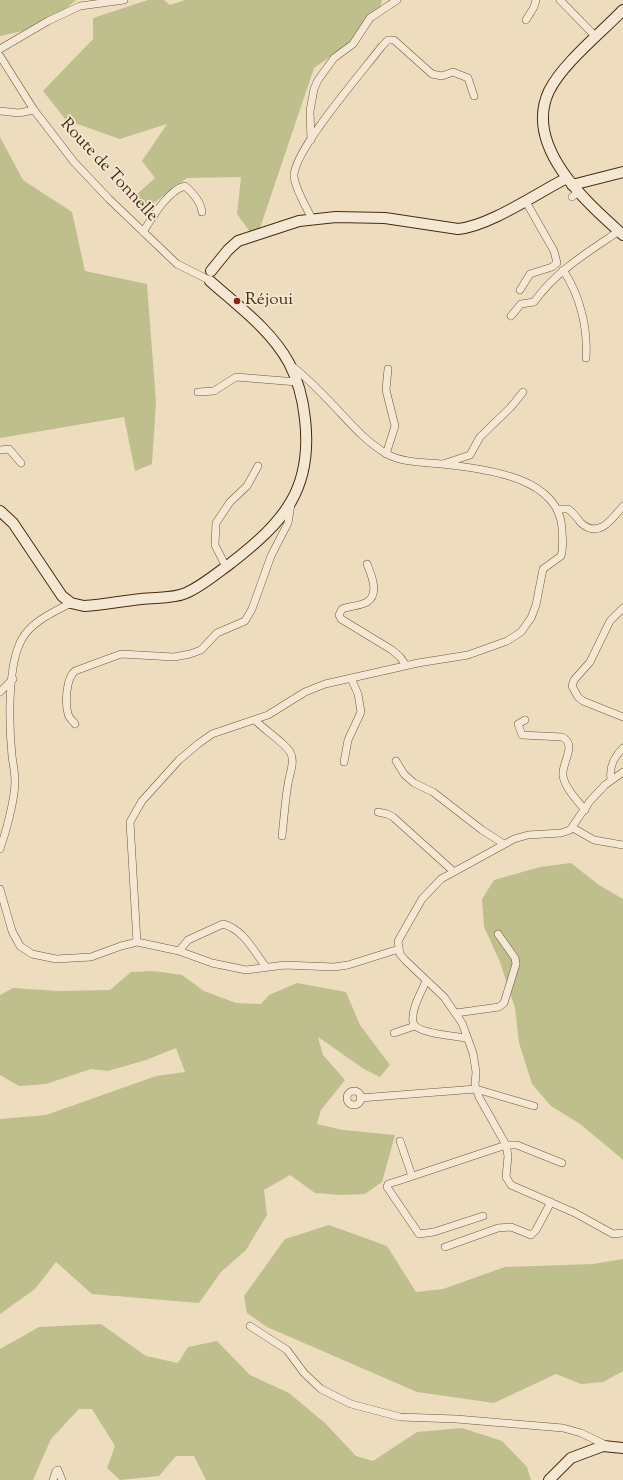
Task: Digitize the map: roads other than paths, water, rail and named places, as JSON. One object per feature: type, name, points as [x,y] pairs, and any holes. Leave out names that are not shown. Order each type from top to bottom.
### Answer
[{"type":"street","points":[[0,49],[48,21],[80,6],[124,0]]},
{"type":"street","points":[[311,140],[310,111],[318,80],[334,58],[353,44],[370,18],[397,0]]},
{"type":"street","points":[[526,20],[534,7],[536,0]]},
{"type":"street","points":[[560,0],[596,38]]},
{"type":"street","points":[[511,316],[521,304],[534,302],[563,270],[621,233],[599,214],[573,187],[545,135],[542,122],[545,105],[550,91],[564,69],[623,10]]},
{"type":"street","points":[[312,219],[298,189],[294,176],[296,163],[317,130],[388,40],[394,40],[432,74],[442,76],[453,72],[468,78],[474,96]]},
{"type":"street","name":"Route de Tonnelle","points":[[0,56],[34,110],[66,154],[109,200],[177,264],[195,273],[212,275]]},
{"type":"street","points":[[0,111],[18,113],[34,110]]},
{"type":"street","points":[[573,187],[603,172],[609,174]]},
{"type":"street","points":[[137,942],[129,829],[130,822],[135,810],[160,780],[198,744],[212,734],[268,715],[305,692],[351,678],[406,665],[468,655],[507,641],[521,632],[531,618],[536,605],[543,569],[562,556],[563,549],[561,522],[557,509],[544,494],[520,479],[501,474],[441,464],[410,462],[386,454],[358,432],[313,384],[290,364],[269,336],[247,312],[220,290],[212,275],[228,250],[242,239],[268,230],[312,219],[336,217],[385,218],[458,229],[480,224],[525,200],[573,187],[609,174],[623,172]]},
{"type":"street","points":[[143,232],[164,203],[181,187],[185,186],[190,190],[198,200],[202,212]]},
{"type":"street","points":[[520,290],[530,274],[555,266],[556,263],[554,251],[525,200]]},
{"type":"street","points":[[563,270],[573,290],[586,327],[586,358]]},
{"type":"street","points":[[0,511],[13,523],[62,596],[71,603],[84,606],[177,596],[192,589],[226,567],[254,546],[274,526],[291,504],[302,480],[306,455],[305,416],[297,382],[290,364]]},
{"type":"street","points":[[386,454],[395,426],[386,390],[388,369]]},
{"type":"street","points":[[198,392],[214,391],[236,377],[297,382]]},
{"type":"street","points":[[441,464],[470,455],[480,437],[511,407],[522,392]]},
{"type":"street","points":[[0,450],[9,449],[21,464]]},
{"type":"street","points":[[226,567],[215,545],[216,523],[230,502],[247,486],[258,466]]},
{"type":"street","points":[[75,724],[70,718],[67,704],[70,677],[75,671],[121,654],[174,657],[190,654],[201,650],[217,634],[245,621],[252,610],[271,556],[288,523],[291,504]]},
{"type":"street","points":[[557,509],[568,509],[585,526],[595,529],[605,527],[623,506]]},
{"type":"street","points":[[367,564],[373,578],[371,598],[367,602],[342,609],[339,615],[341,619],[392,650],[406,665]]},
{"type":"street","points":[[0,849],[13,799],[15,780],[10,727],[14,666],[22,638],[35,624],[71,603]]},
{"type":"street","points":[[623,608],[610,621],[590,662],[574,680],[572,686],[578,697],[583,701],[623,717]]},
{"type":"street","points":[[344,762],[348,740],[361,712],[358,694],[351,678]]},
{"type":"street","points":[[0,692],[13,680]]},
{"type":"street","points":[[255,720],[287,748],[291,754],[292,763],[282,836]]},
{"type":"street","points":[[525,720],[518,724],[522,735],[562,737],[567,739],[570,744],[563,776],[565,782],[585,810]]},
{"type":"street","points":[[611,779],[610,772],[612,763],[623,748]]},
{"type":"street","points":[[396,761],[404,774],[414,783],[433,792],[482,830],[504,844]]},
{"type":"street","points":[[623,772],[611,779],[585,810],[573,828],[562,833],[522,836],[453,871],[441,879],[422,899],[399,938],[399,948],[405,960],[444,997],[456,1013],[473,1053],[476,1089],[479,1097],[506,1145],[508,1156],[506,1177],[511,1185],[551,1202],[613,1234],[623,1232]]},
{"type":"street","points":[[378,812],[393,817],[453,871]]},
{"type":"street","points":[[573,828],[594,840],[623,845]]},
{"type":"street","points":[[0,889],[12,931],[20,946],[32,954],[56,959],[85,957],[137,942],[180,951],[229,968],[246,970],[284,965],[334,967],[348,965],[399,948]]},
{"type":"street","points":[[180,951],[188,940],[223,924],[233,928],[240,934],[266,967]]},
{"type":"street","points":[[456,1013],[499,1007],[504,1003],[516,964],[515,958],[498,934]]},
{"type":"street","points":[[426,981],[414,1012],[413,1022],[415,1026],[420,1030],[435,1034],[467,1038]]},
{"type":"street","points":[[394,1033],[415,1026]]},
{"type":"street","points":[[360,1098],[476,1089],[534,1106]]},
{"type":"street","points":[[400,1141],[412,1176]]},
{"type":"street","points":[[482,1216],[434,1232],[419,1234],[387,1187],[388,1184],[506,1145],[517,1145],[562,1163]]},
{"type":"street","points":[[445,1247],[498,1228],[511,1227],[531,1235],[536,1230],[551,1202]]},
{"type":"street","points":[[250,1326],[287,1350],[304,1373],[321,1389],[351,1404],[400,1417],[456,1419],[563,1428],[581,1433],[608,1446],[623,1448]]},
{"type":"street","points":[[549,1480],[571,1458],[589,1450],[608,1446]]},
{"type":"street","points":[[53,1480],[56,1471],[58,1470],[62,1480]]},
{"type":"place","name":"Réjoui","points":[[237,301]]}]
